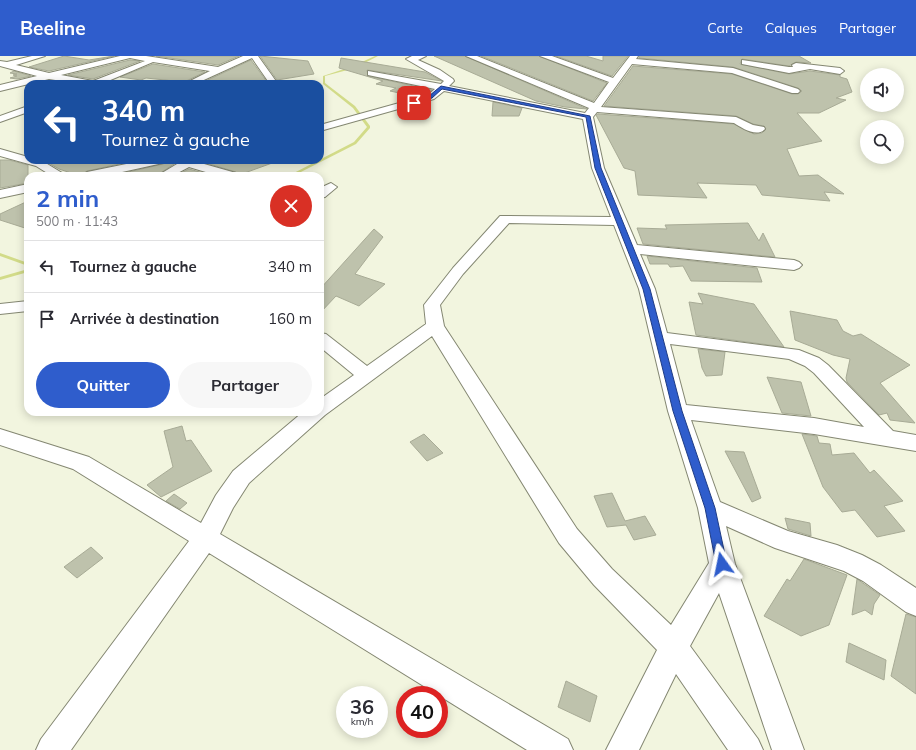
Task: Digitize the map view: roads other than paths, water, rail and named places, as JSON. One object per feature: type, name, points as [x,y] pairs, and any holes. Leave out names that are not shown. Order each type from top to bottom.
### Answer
[{"type":"street","points":[[2,65],[41,56]]},
{"type":"street","points":[[33,80],[130,56],[220,70]]},
{"type":"street","points":[[104,80],[165,56]]},
{"type":"street","points":[[197,80],[250,56]]},
{"type":"street","points":[[254,56],[271,80]]},
{"type":"street","points":[[324,127],[435,95],[441,88],[449,84],[450,81],[449,79],[410,59],[422,56]]},
{"type":"street","points":[[470,56],[592,111]]},
{"type":"street","points":[[544,56],[614,81]]},
{"type":"street","points":[[788,750],[722,564],[710,508],[678,411],[647,289],[598,168],[592,111],[629,58],[733,71],[795,91]]},
{"type":"street","points":[[733,71],[752,60]]},
{"type":"street","points":[[738,61],[752,60],[789,70],[810,67],[840,71]]},
{"type":"street","points":[[2,65],[72,80]]},
{"type":"street","points":[[371,72],[441,88],[592,111],[736,120],[750,128],[760,129]]},
{"type":"street","points":[[0,88],[24,82]]},
{"type":"street","points":[[0,119],[24,110]]},
{"type":"street","points":[[0,152],[24,157]]},
{"type":"street","points":[[6,166],[24,158]]},
{"type":"street","points":[[40,164],[54,172]]},
{"type":"street","points":[[106,172],[144,164]]},
{"type":"street","points":[[168,172],[179,164]]},
{"type":"street","points":[[193,164],[219,172]]},
{"type":"street","points":[[0,194],[24,189]]},
{"type":"street","points":[[619,221],[505,219],[458,272],[432,305],[434,326],[568,536],[603,577],[674,648],[747,750]]},
{"type":"street","points":[[630,249],[794,265]]},
{"type":"street","points":[[0,309],[24,306]]},
{"type":"street","points":[[324,405],[365,374],[434,326]]},
{"type":"street","points":[[659,337],[731,345],[793,354],[803,357],[821,369],[887,438]]},
{"type":"street","points":[[324,341],[365,374]]},
{"type":"street","points":[[678,411],[814,426],[916,443]]},
{"type":"street","points":[[52,750],[206,537],[224,502],[241,477],[311,416]]},
{"type":"street","points":[[0,437],[81,463],[557,750]]},
{"type":"street","points":[[710,508],[784,540],[853,563],[872,572],[916,604]]},
{"type":"street","points":[[622,750],[674,648],[722,564]]},
{"type":"waterway","points":[[324,80],[324,76],[354,67],[377,56]]},
{"type":"waterway","points":[[324,83],[354,107],[369,127],[355,143],[324,159]]},
{"type":"waterway","points":[[298,172],[314,164]]},
{"type":"waterway","points":[[0,254],[24,263]]},
{"type":"waterway","points":[[0,279],[24,271]]}]
